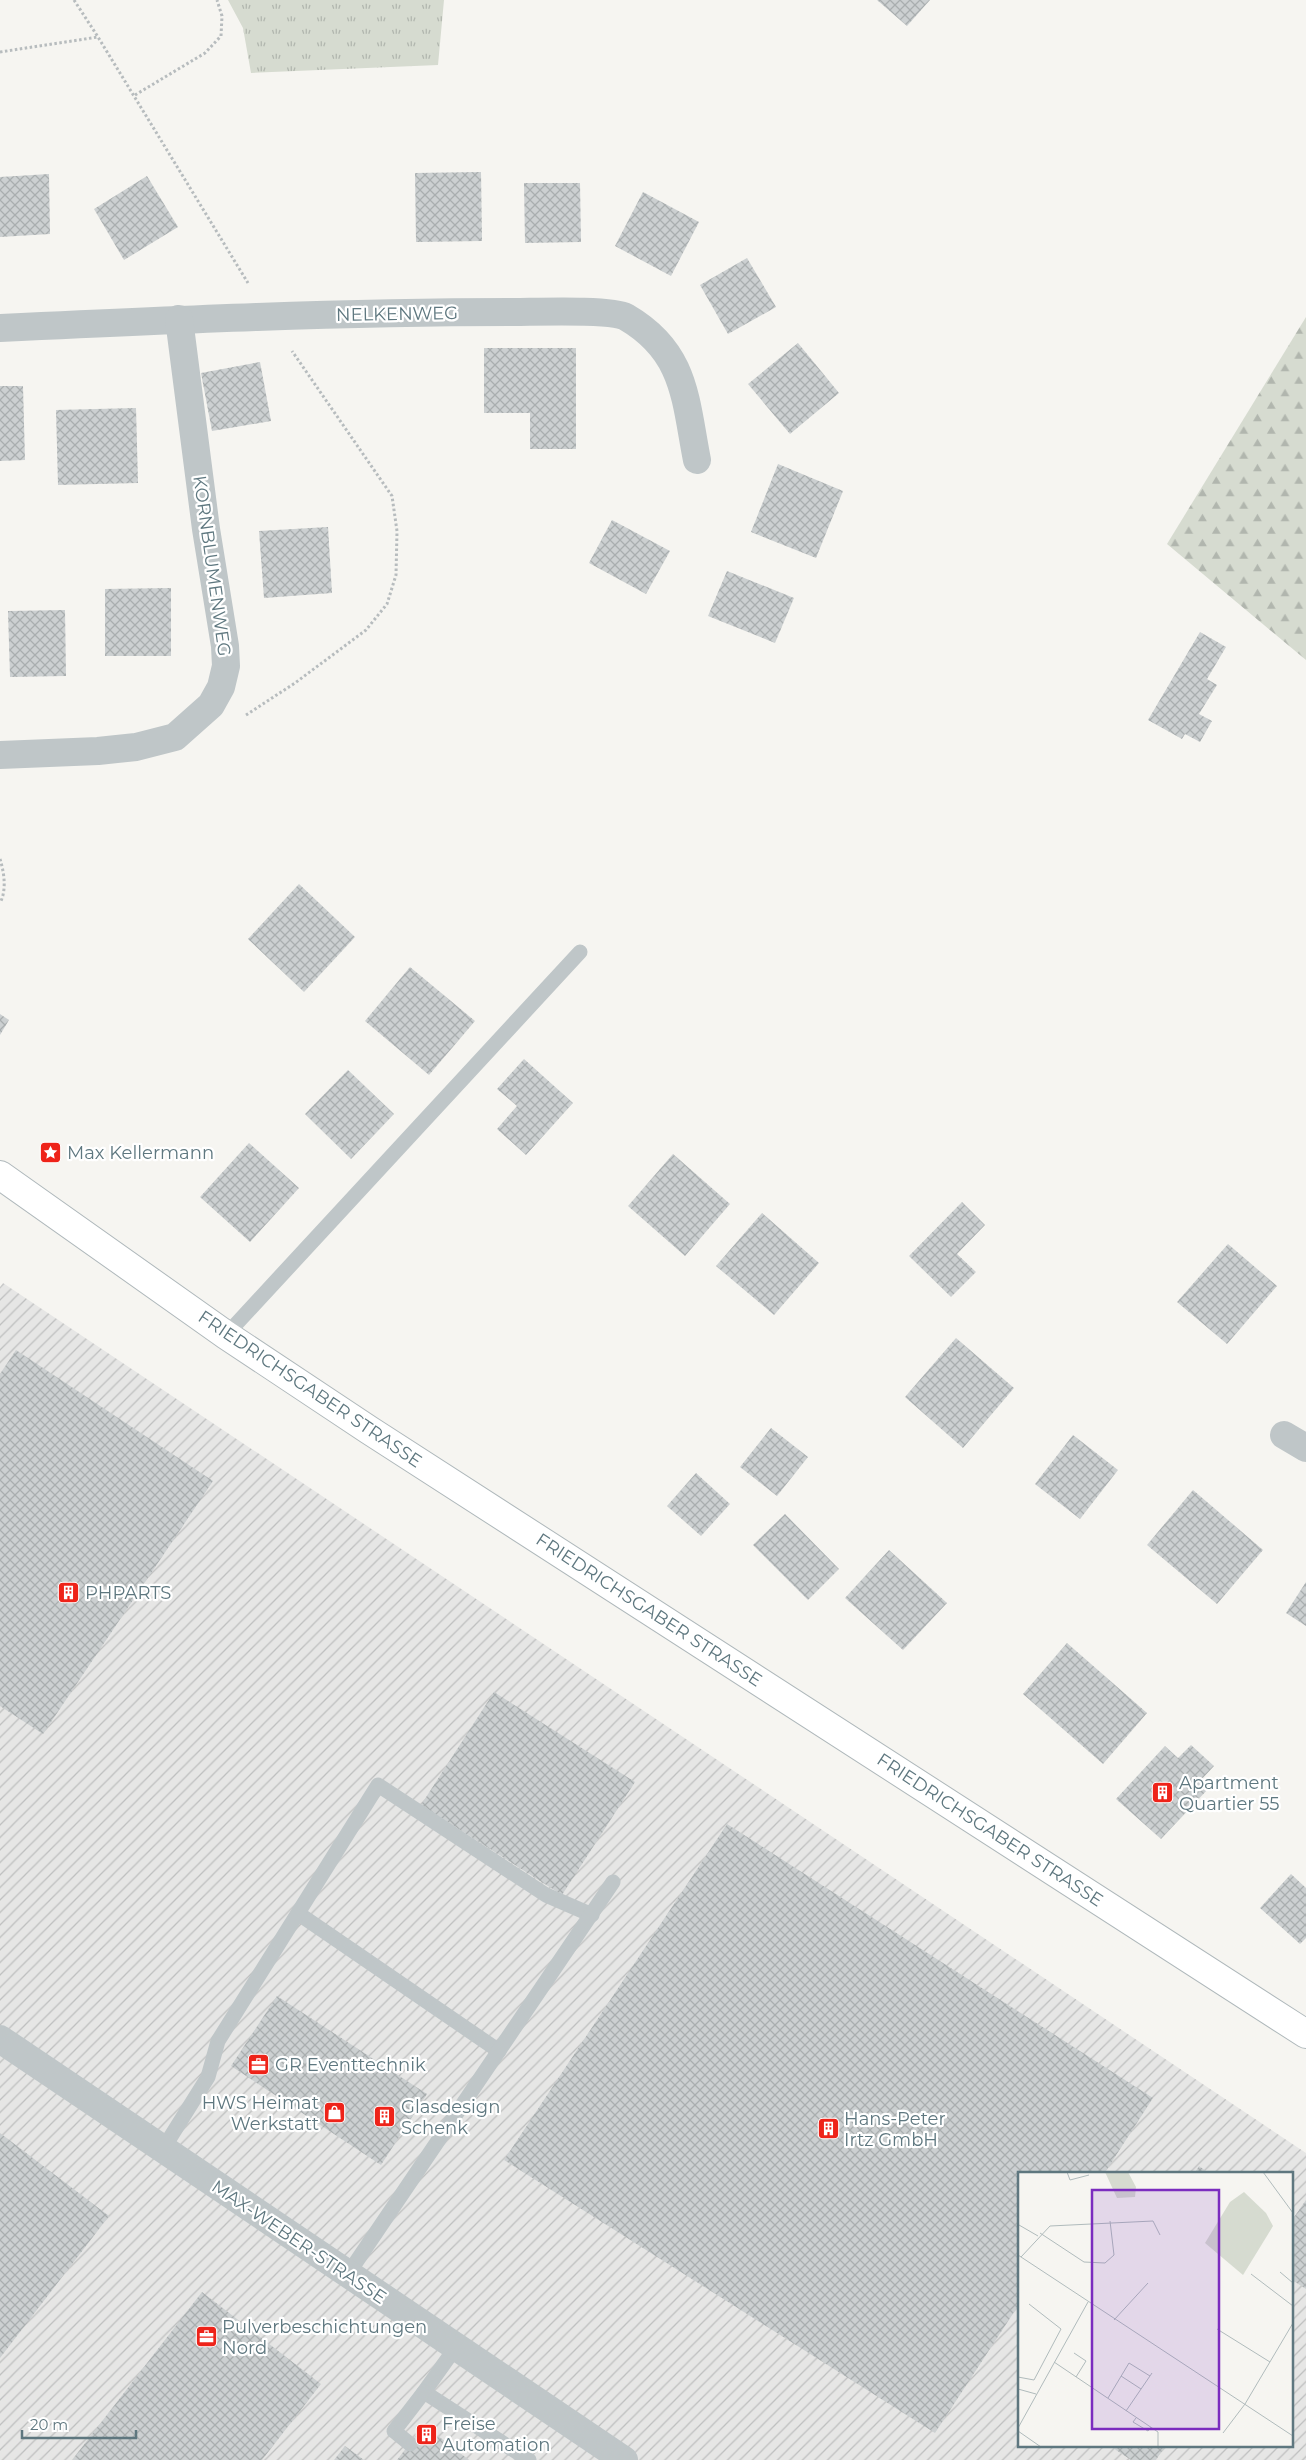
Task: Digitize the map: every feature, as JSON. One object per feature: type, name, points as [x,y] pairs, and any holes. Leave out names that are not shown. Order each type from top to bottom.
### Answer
[{"type":"main road","name":"FRIEDRICHSGABER STRASSE","points":[[0,1175],[226,1335],[1306,2034]]},
{"type":"street","name":"NELKENWEG","points":[[0,328],[179,319],[440,312],[583,312],[623,316],[642,328],[664,349],[680,376],[697,460]]},
{"type":"street","name":"KORNBLUMENWEG","points":[[0,755],[98,751],[136,747],[175,737],[211,705],[221,687],[226,666],[225,646],[206,529],[179,319]]},
{"type":"street","name":"MAX-WEBER-STRASSE","points":[[0,2039],[456,2347],[609,2456]]},
{"type":"lane","points":[[226,1335],[580,952]]},
{"type":"lane","points":[[163,2150],[208,2077],[218,2041],[378,1785],[546,1894],[592,1915]]},
{"type":"lane","points":[[348,2274],[613,1882]]},
{"type":"lane","points":[[299,1914],[499,2051]]},
{"type":"lane","points":[[410,2444],[394,2431],[456,2347]]},
{"type":"lane","points":[[424,2392],[529,2460]]},
{"type":"path","points":[[74,0],[135,95],[269,317],[392,496],[397,531],[396,576],[386,604],[366,630],[295,683],[244,716]]},
{"type":"path","points":[[135,95],[205,53],[221,36],[222,16],[217,0]]},
{"type":"path","points":[[0,52],[98,37]]},
{"type":"path","points":[[0,859],[3,868],[4,896],[0,903]]},
{"type":"shaded area","points":[[3,1283],[1306,2153],[1306,2460],[0,2460],[0,1287]]},
{"type":"green space","points":[[228,0],[444,0],[438,65],[251,73],[243,28]]},
{"type":"green space","points":[[1306,317],[1306,660],[1167,544]]},
{"type":"building","points":[[877,0],[930,0],[907,26]]},
{"type":"building","points":[[481,172],[482,241],[416,242],[415,173]]},
{"type":"building","points":[[49,174],[50,234],[0,237],[0,177]]},
{"type":"building","points":[[147,176],[178,227],[124,260],[94,209]]},
{"type":"building","points":[[524,183],[580,183],[581,242],[525,243]]},
{"type":"building","points":[[643,192],[699,222],[671,276],[615,246]]},
{"type":"building","points":[[747,258],[776,307],[728,334],[700,285]]},
{"type":"building","points":[[798,343],[839,393],[790,434],[748,384]]},
{"type":"building","points":[[484,348],[576,348],[576,449],[530,449],[530,413],[484,413]]},
{"type":"building","points":[[260,362],[271,421],[212,431],[201,373]]},
{"type":"building","points":[[0,386],[23,386],[25,460],[0,461]]},
{"type":"building","points":[[136,408],[138,483],[58,485],[56,410]]},
{"type":"building","points":[[778,464],[843,491],[816,558],[751,532]]},
{"type":"building","points":[[612,520],[670,551],[646,594],[589,563]]},
{"type":"building","points":[[328,527],[332,593],[264,598],[259,531]]},
{"type":"building","points":[[727,571],[794,598],[775,643],[708,616]]},
{"type":"building","points":[[171,588],[171,656],[105,656],[105,589]]},
{"type":"building","points":[[65,610],[66,676],[10,677],[8,611]]},
{"type":"building","points":[[1200,632],[1226,647],[1207,679],[1217,685],[1199,714],[1212,721],[1200,742],[1185,734],[1182,739],[1148,720]]},
{"type":"building","points":[[299,884],[355,937],[304,992],[248,939]]},
{"type":"building","points":[[410,967],[475,1021],[429,1075],[365,1021]]},
{"type":"building","points":[[0,1014],[9,1020],[0,1035]]},
{"type":"building","points":[[524,1059],[573,1103],[526,1155],[497,1129],[517,1106],[497,1089]]},
{"type":"building","points":[[348,1070],[394,1114],[351,1159],[305,1114]]},
{"type":"building","points":[[249,1143],[299,1188],[250,1242],[200,1197]]},
{"type":"building","points":[[673,1154],[730,1204],[685,1256],[628,1206]]},
{"type":"building","points":[[962,1202],[985,1225],[957,1254],[976,1272],[951,1297],[909,1256]]},
{"type":"building","points":[[762,1213],[819,1263],[774,1315],[716,1266]]},
{"type":"building","points":[[1228,1244],[1277,1286],[1227,1344],[1177,1302]]},
{"type":"building","points":[[956,1338],[1014,1388],[963,1448],[905,1397]]},
{"type":"building","name":"PHPARTS","points":[[16,1350],[213,1481],[43,1734],[0,1706],[0,1374]]},
{"type":"building","points":[[771,1428],[808,1457],[777,1496],[740,1467]]},
{"type":"building","points":[[1073,1435],[1118,1470],[1080,1519],[1035,1484]]},
{"type":"building","points":[[696,1473],[730,1504],[701,1536],[667,1506]]},
{"type":"building","points":[[1193,1490],[1263,1550],[1217,1604],[1147,1545]]},
{"type":"building","points":[[785,1514],[839,1569],[808,1600],[753,1545]]},
{"type":"building","points":[[889,1550],[947,1603],[903,1650],[845,1598]]},
{"type":"building","points":[[1306,1582],[1306,1626],[1286,1613]]},
{"type":"building","points":[[1067,1643],[1147,1713],[1103,1764],[1023,1694]]},
{"type":"building","points":[[494,1692],[635,1782],[562,1895],[421,1805]]},
{"type":"building","name":"Apartment Quartier 55","points":[[1191,1745],[1214,1766],[1201,1780],[1209,1788],[1161,1839],[1116,1799],[1165,1746],[1178,1758]]},
{"type":"building","name":"Hans-Peter Irtz GmbH","points":[[727,1824],[1153,2098],[1105,2172],[1018,2172],[1018,2306],[935,2433],[504,2160]]},
{"type":"building","points":[[1291,1874],[1306,1888],[1306,1938],[1300,1944],[1260,1908]]},
{"type":"building","points":[[277,1996],[427,2094],[381,2165],[231,2066]]},
{"type":"building","points":[[0,2133],[109,2216],[0,2358]]},
{"type":"building","points":[[1199,2166],[1207,2172],[1195,2172]]},
{"type":"building","points":[[1306,2200],[1306,2289],[1294,2281],[1294,2217]]},
{"type":"building","points":[[202,2292],[321,2384],[262,2460],[72,2460]]},
{"type":"building","name":"Freise Automation","points":[[424,2425],[469,2460],[397,2460]]},
{"type":"building","points":[[345,2446],[360,2457],[364,2460],[334,2460]]},
{"type":"building","points":[[1113,2448],[1164,2448],[1156,2460],[1131,2460]]},
{"type":"place","name":"Max Kellermann","points":[[51,1153]]},
{"type":"place","name":"PHPARTS","points":[[69,1593]]},
{"type":"place","name":"Apartment Quartier 55","points":[[1163,1793]]},
{"type":"place","name":"GR Eventtechnik","points":[[259,2065]]},
{"type":"place","name":"HWS Heimat Werkstatt","points":[[335,2113]]},
{"type":"place","name":"Glasdesign Schenk","points":[[385,2117]]},
{"type":"place","name":"Hans-Peter Irtz GmbH","points":[[828,2129]]},
{"type":"place","name":"Pulverbeschichtungen Nord","points":[[206,2337]]},
{"type":"place","name":"Freise Automation","points":[[426,2434]]}]
